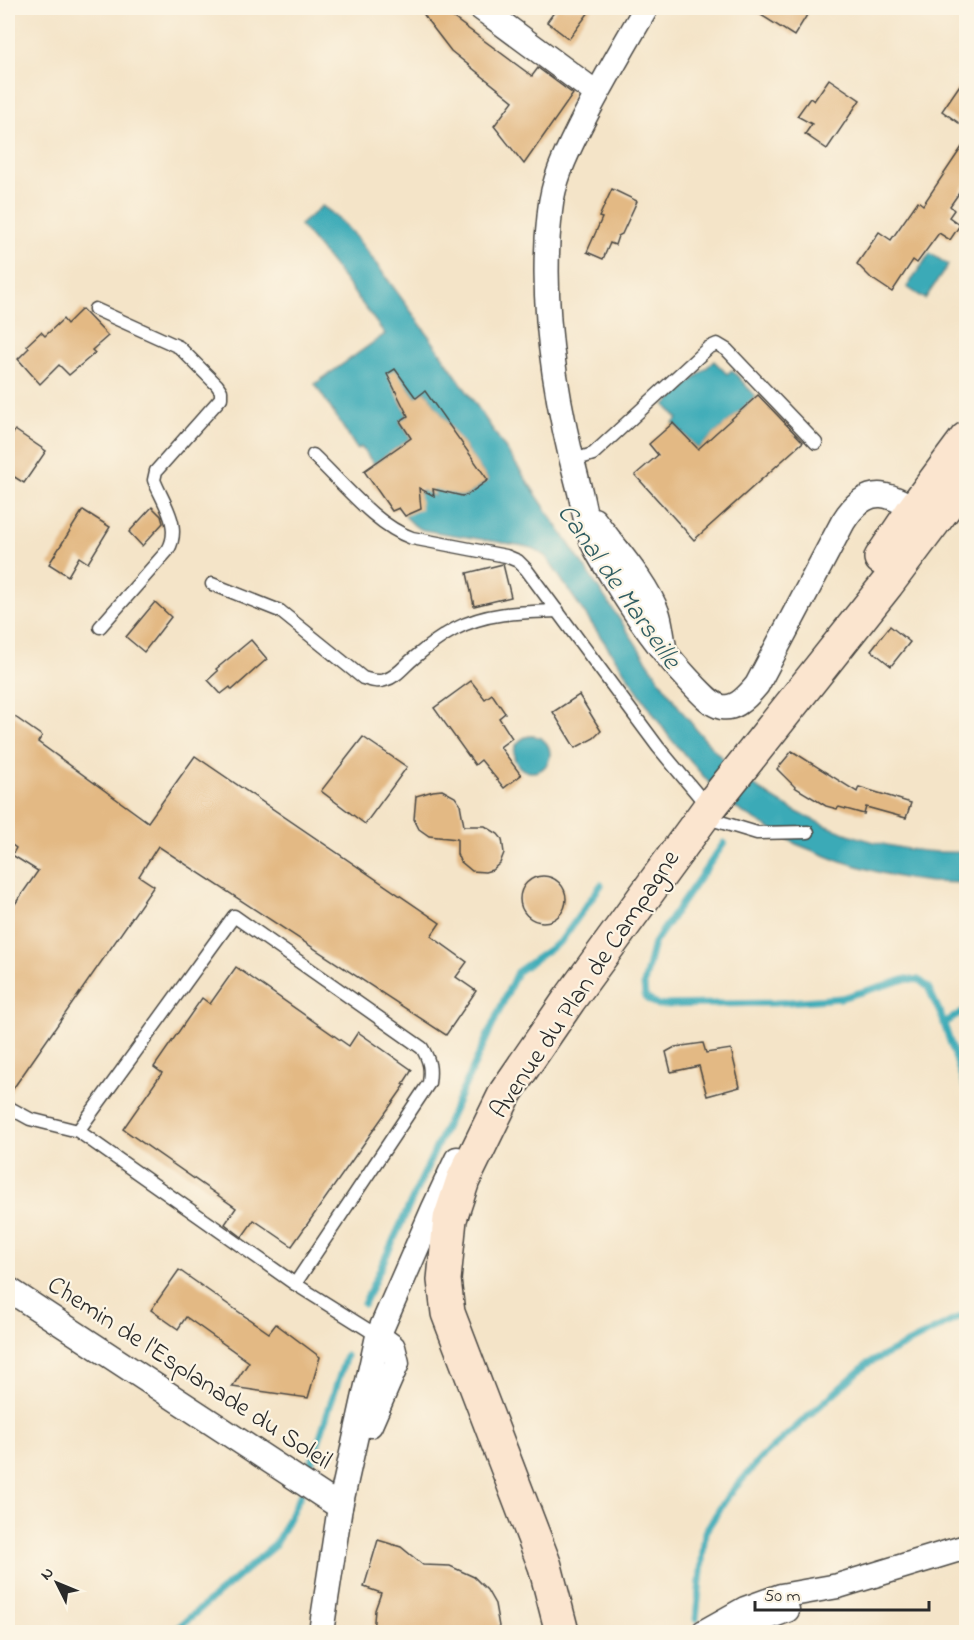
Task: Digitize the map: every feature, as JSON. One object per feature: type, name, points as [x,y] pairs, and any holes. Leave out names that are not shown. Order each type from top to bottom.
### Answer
[{"type":"main road","name":"Avenue du Plan de Campagne","points":[[562,1632],[545,1566],[448,1313],[444,1280],[450,1219],[463,1180],[506,1092],[564,1009],[746,759],[887,584],[966,438]]},
{"type":"main road","name":"Avenue du Plan de Campagne","points":[[923,516],[966,479]]},
{"type":"main road","name":"Avenue du Plan de Campagne","points":[[545,1566],[588,1632]]},
{"type":"street","points":[[481,8],[596,93]]},
{"type":"street","points":[[646,8],[596,93],[561,164],[549,211],[547,275],[552,355],[562,422],[594,547],[624,596],[666,656],[709,702],[724,708],[739,704],[757,685],[850,511],[860,501],[878,494],[899,500],[923,516]]},
{"type":"street","points":[[321,1632],[340,1507],[348,1473],[397,1362],[393,1347],[378,1336],[455,1162],[475,1130],[506,1092]]},
{"type":"street","name":"Chemin de l'Esplanade du Soleil","points":[[11,1294],[340,1507]]},
{"type":"street","points":[[704,1632],[745,1609],[781,1596],[838,1586],[966,1547]]},
{"type":"street","points":[[746,1632],[758,1622],[838,1586]]},
{"type":"lane","points":[[95,309],[179,348],[221,391],[221,398],[156,471],[154,480],[171,516],[174,532],[172,543],[100,627]]},
{"type":"lane","points":[[571,461],[593,454],[708,348],[717,344],[727,350],[816,443]]},
{"type":"lane","points":[[314,455],[384,524],[398,533],[412,538],[506,556],[518,561],[558,611],[658,747],[710,807],[757,833],[807,832]]},
{"type":"lane","points":[[212,584],[280,611],[363,678],[374,682],[387,680],[434,641],[458,628],[490,616],[518,612],[558,611]]},
{"type":"lane","points":[[78,1131],[234,916],[319,975],[422,1048],[429,1059],[431,1069],[429,1083],[295,1284]]},
{"type":"lane","points":[[8,1107],[30,1119],[78,1131],[295,1284],[378,1336]]},
{"type":"water","points":[[322,206],[338,218],[359,241],[415,317],[660,680],[703,738],[720,756],[737,772],[787,807],[844,833],[905,848],[936,852],[966,852],[966,883],[908,879],[834,859],[796,844],[740,811],[719,794],[670,738],[546,557],[524,546],[423,530],[405,516],[416,495],[426,489],[434,496],[429,486],[462,496],[488,480],[425,391],[416,398],[408,387],[401,392],[401,402],[408,416],[400,422],[411,438],[374,464],[361,447],[357,449],[315,384],[385,334],[300,225]]},
{"type":"water","points":[[930,253],[948,265],[925,299],[907,287]]},
{"type":"water","points":[[714,361],[727,374],[732,370],[756,397],[698,449],[673,423],[678,419],[665,405]]},
{"type":"water","points":[[532,736],[545,741],[550,754],[545,767],[532,772],[519,767],[514,754],[519,741]]},
{"type":"building","points":[[420,8],[440,8],[532,76],[538,68],[573,94],[524,164],[494,126],[513,101],[451,51]]},
{"type":"building","points":[[557,8],[592,8],[569,39],[547,22]]},
{"type":"building","points":[[750,8],[796,8],[807,15],[794,36]]},
{"type":"building","points":[[966,76],[966,128],[942,111]]},
{"type":"building","points":[[829,79],[860,100],[827,149],[805,134],[812,124],[797,116],[810,98],[814,101]]},
{"type":"building","points":[[966,141],[966,183],[950,206],[954,210],[949,217],[960,225],[950,240],[939,233],[917,263],[913,260],[892,292],[871,278],[857,264],[879,232],[891,240],[918,201],[923,205]]},
{"type":"building","points":[[612,189],[637,201],[622,234],[618,236],[615,245],[610,243],[603,259],[587,252]]},
{"type":"building","points":[[82,309],[108,336],[92,350],[95,353],[69,375],[59,365],[40,384],[18,359],[29,348],[27,345],[41,332],[45,336],[63,319],[67,324]]},
{"type":"building","points":[[395,369],[416,398],[425,391],[488,480],[462,496],[433,489],[434,496],[419,488],[421,509],[405,516],[399,508],[392,511],[364,471],[411,438],[400,421],[408,416],[387,374]]},
{"type":"building","points":[[758,395],[803,442],[694,540],[635,475],[658,455],[649,444],[673,423],[698,449]]},
{"type":"building","points":[[15,430],[46,451],[24,483],[8,473],[8,442]]},
{"type":"building","points":[[152,507],[161,516],[163,523],[142,546],[129,532]]},
{"type":"building","points":[[83,510],[110,527],[88,563],[79,557],[68,576],[49,564]]},
{"type":"building","points":[[503,564],[511,597],[474,606],[467,573]]},
{"type":"building","points":[[155,602],[171,617],[144,652],[126,637]]},
{"type":"building","points":[[890,626],[910,642],[891,666],[871,650]]},
{"type":"building","points":[[251,640],[267,659],[232,690],[230,687],[221,694],[208,680],[218,671],[216,669]]},
{"type":"building","points":[[471,681],[485,699],[492,694],[505,713],[499,718],[512,738],[500,747],[521,775],[504,788],[481,760],[475,765],[434,708]]},
{"type":"building","points":[[579,695],[601,731],[594,738],[575,748],[553,712]]},
{"type":"building","points":[[8,712],[42,736],[38,742],[148,822],[195,756],[440,923],[431,936],[467,962],[456,977],[476,991],[446,1035],[158,846],[139,876],[154,886],[8,1096],[8,914],[38,871],[12,855],[16,848],[8,842]]},
{"type":"building","points":[[363,737],[407,767],[365,824],[321,791]]},
{"type":"building","points":[[792,751],[857,792],[859,787],[911,803],[906,818],[866,807],[864,814],[826,806],[796,788],[777,769]]},
{"type":"building","points":[[442,790],[455,797],[460,804],[464,826],[485,826],[502,839],[504,853],[500,863],[492,870],[472,871],[460,861],[457,854],[457,839],[429,836],[419,829],[414,819],[416,796]]},
{"type":"building","points":[[543,876],[552,877],[560,882],[565,890],[565,908],[560,916],[552,921],[543,922],[534,921],[526,916],[521,908],[520,899],[521,890],[526,882],[534,877]]},
{"type":"building","points":[[236,967],[349,1046],[358,1032],[412,1070],[403,1084],[405,1085],[292,1246],[254,1220],[242,1237],[225,1224],[236,1208],[123,1129],[162,1073],[154,1067],[202,998],[210,1004]]},
{"type":"building","points":[[703,1043],[706,1053],[731,1049],[740,1087],[707,1096],[699,1066],[671,1072],[666,1052],[675,1047]]},
{"type":"building","points":[[179,1270],[269,1333],[276,1324],[320,1357],[308,1398],[232,1387],[249,1362],[186,1317],[178,1329],[151,1310]]},
{"type":"building","points":[[378,1540],[401,1547],[423,1565],[450,1566],[474,1577],[487,1590],[495,1604],[500,1632],[373,1632],[375,1610],[381,1593],[364,1587]]},
{"type":"waterway","points":[[724,843],[654,943],[644,984],[645,997],[657,1005],[775,1003],[841,998],[906,979],[919,980],[928,987],[941,1015],[966,1089]]},
{"type":"waterway","points":[[364,1304],[517,972],[561,941],[601,885]]},
{"type":"waterway","points":[[944,1023],[966,1010]]},
{"type":"waterway","points":[[696,1619],[705,1532],[728,1496],[761,1458],[867,1364],[966,1314]]},
{"type":"waterway","points":[[308,1474],[346,1356]]},
{"type":"waterway","points":[[173,1632],[275,1545],[301,1494]]},
{"type":"water label","name":"Canal de Marseille","points":[[618,587]]}]
